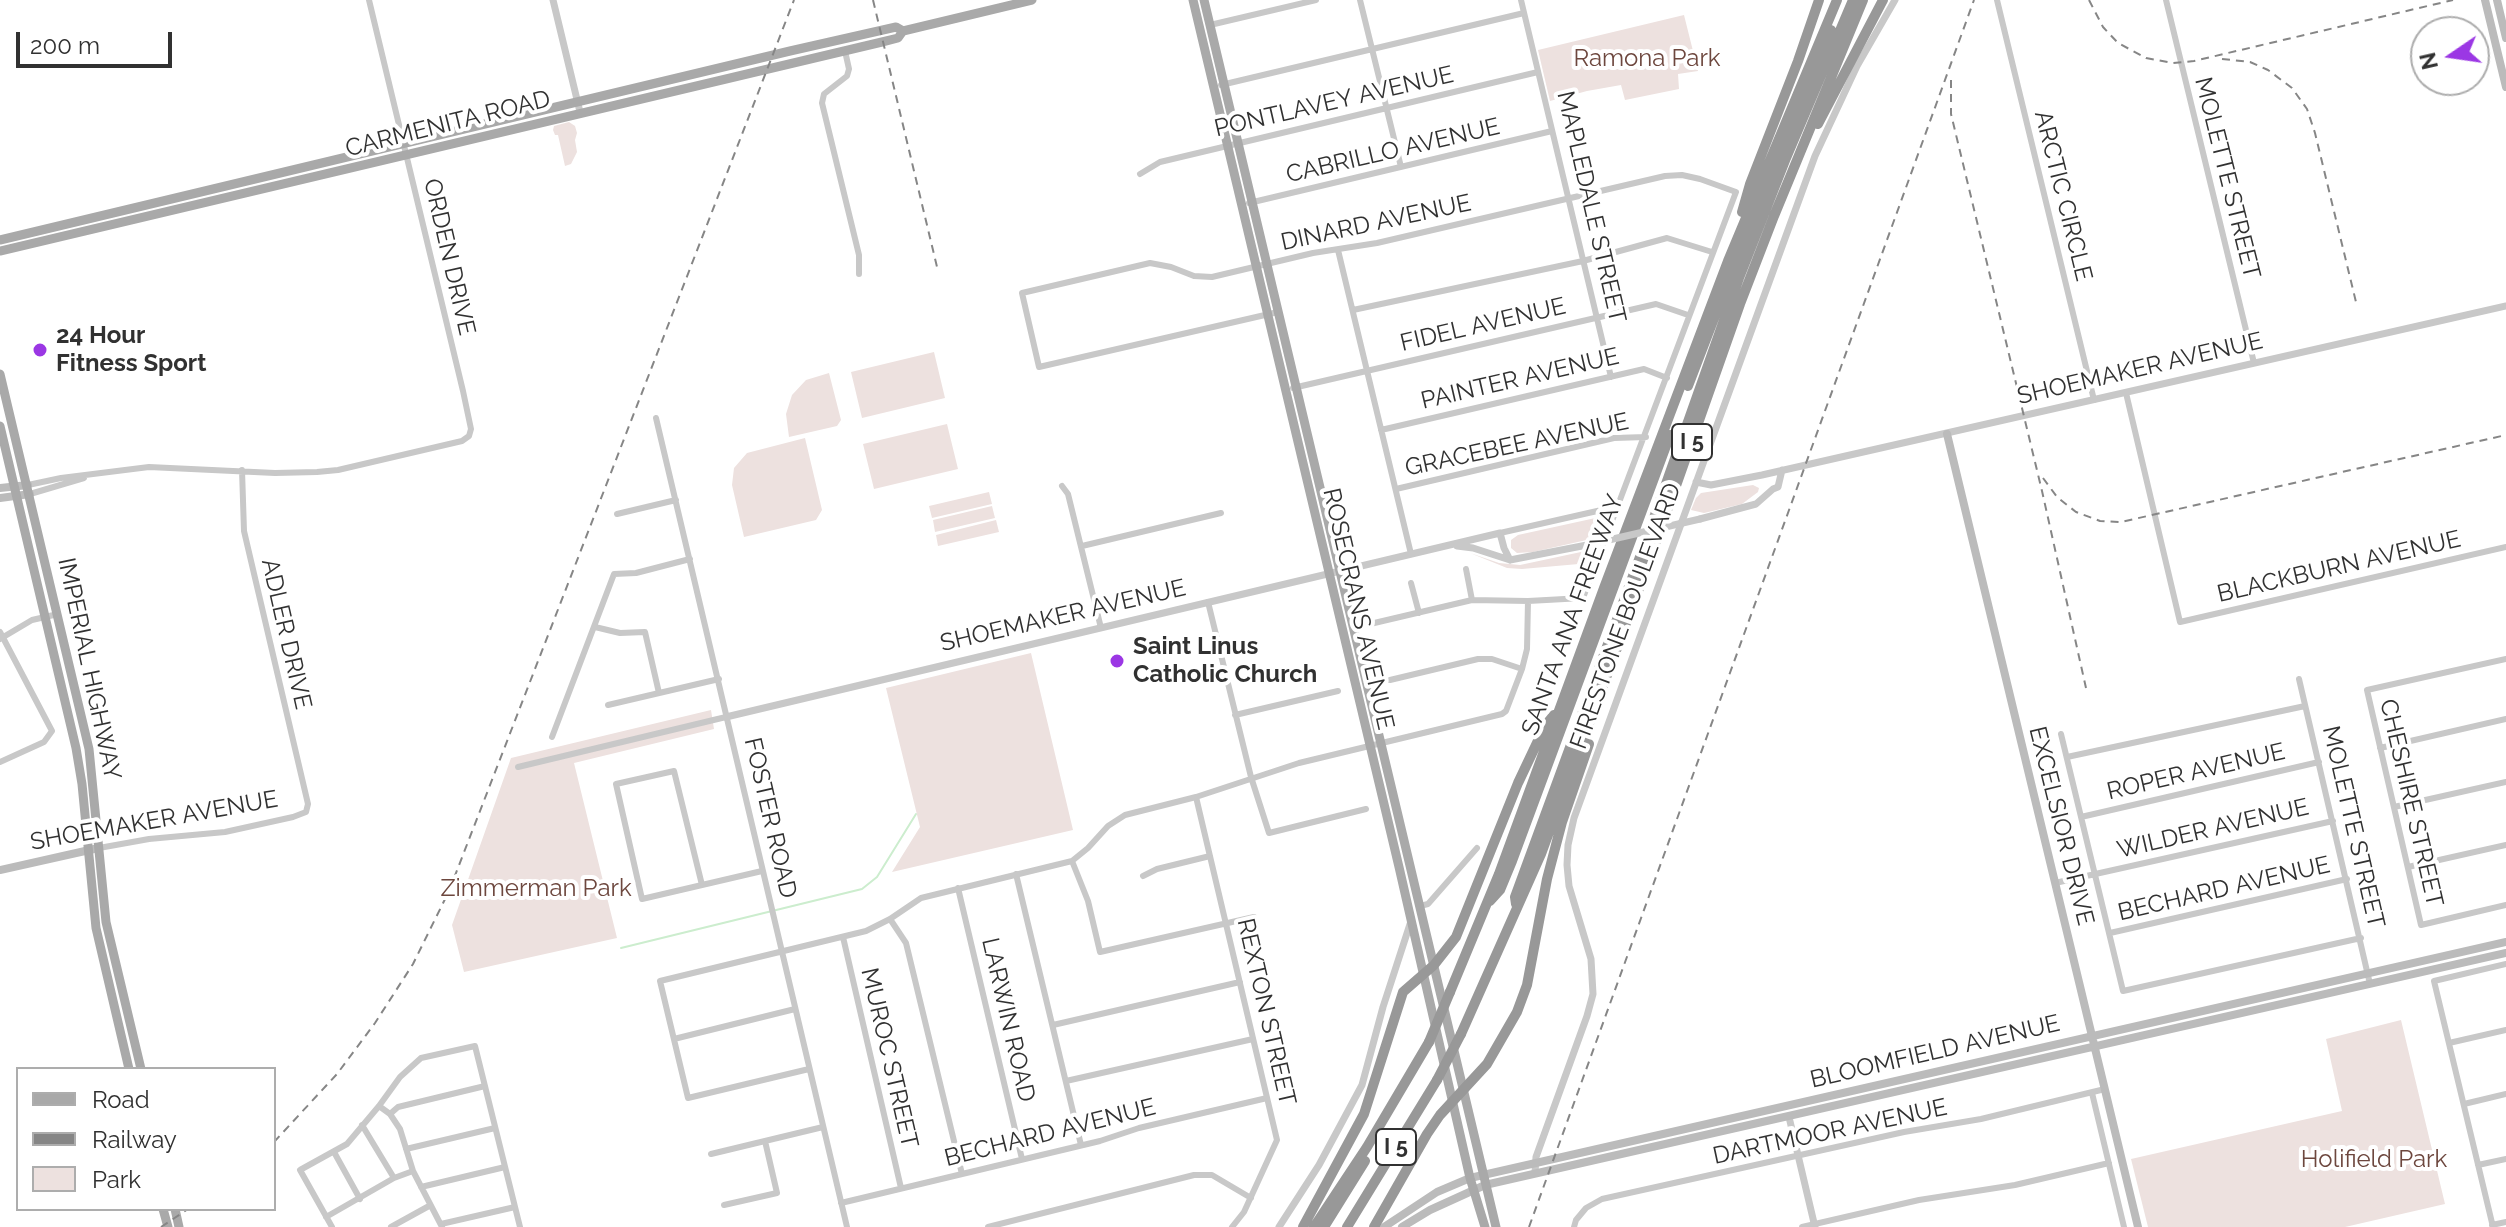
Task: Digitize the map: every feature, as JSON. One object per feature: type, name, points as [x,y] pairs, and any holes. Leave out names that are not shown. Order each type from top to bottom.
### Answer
[{"type":"highway","points":[[1728,261],[1750,184],[1819,0]]},
{"type":"highway","name":"SANTA ANA FREEWAY","points":[[1329,1213],[1364,1164],[1367,1147],[1429,1042],[1450,992],[1486,905],[1728,261],[1837,0]]},
{"type":"highway","points":[[1486,905],[1500,890],[1512,861],[1735,263],[1844,0]]},
{"type":"highway","points":[[1517,910],[1515,897],[1739,278],[1853,0]]},
{"type":"highway","name":"I 5","points":[[1347,1227],[1437,1080],[1461,1034],[1541,854],[1774,216],[1863,0]]},
{"type":"highway","points":[[1774,216],[1821,116],[1883,0]]},
{"type":"highway","points":[[1374,1227],[1427,1134],[1497,1050],[1517,1012],[1527,985],[1547,879],[1562,822],[1594,730],[1610,668]]},
{"type":"highway","points":[[1308,1224],[1364,1114],[1403,992],[1434,965],[1456,937],[1518,783],[1545,726],[1560,707]]},
{"type":"highway","points":[[1308,1224],[1329,1213]]},
{"type":"highway","points":[[1324,1227],[1329,1213]]},
{"type":"main road","name":"CARMENITA ROAD","points":[[0,240],[403,144],[845,51],[898,38],[903,31],[1032,0]]},
{"type":"main road","name":"ROSECRANS AVENUE","points":[[1193,0],[1219,86],[1375,743],[1399,819],[1411,921],[1470,1178],[1485,1227]]},
{"type":"main road","name":"ROSECRANS AVENUE","points":[[1204,0],[1219,86]]},
{"type":"main road","points":[[2485,0],[2502,53],[2506,87]]},
{"type":"main road","points":[[2497,0],[2506,38]]},
{"type":"main road","name":"CARMENITA ROAD","points":[[0,251],[406,155],[842,39],[896,27],[903,31]]},
{"type":"main road","points":[[264,177],[266,188]]},
{"type":"main road","name":"IMPERIAL HIGHWAY","points":[[0,374],[89,749],[96,928],[129,1067]]},
{"type":"main road","name":"IMPERIAL HIGHWAY","points":[[0,426],[78,758],[111,948],[141,1067]]},
{"type":"main road","name":"EXCELSIOR DRIVE","points":[[1947,434],[2138,1227]]},
{"type":"main road","points":[[0,488],[16,492]]},
{"type":"main road","points":[[0,498],[29,490]]},
{"type":"main road","name":"ROSECRANS AVENUE","points":[[1375,743],[1388,822],[1420,906],[1496,1227]]},
{"type":"main road","points":[[1383,799],[1393,796]]},
{"type":"main road","points":[[1388,822],[1399,819]]},
{"type":"main road","name":"SHOEMAKER AVENUE","points":[[0,870],[94,849]]},
{"type":"main road","name":"BLOOMFIELD AVENUE","points":[[1536,1168],[1789,1117],[2368,973],[2506,942]]},
{"type":"main road","name":"BLOOMFIELD AVENUE","points":[[1386,1226],[1437,1192],[1470,1178],[1484,1180],[1820,1099],[2506,953]]},
{"type":"main road","points":[[1815,1110],[1820,1099],[1829,1107]]},
{"type":"main road","points":[[1780,1108],[1789,1117],[1796,1105]]},
{"type":"main road","name":"BLOOMFIELD AVENUE","points":[[1402,1227],[1474,1189],[1484,1180]]},
{"type":"street","name":"ORDEN DRIVE","points":[[242,470],[290,474],[338,470],[462,441],[469,436],[471,429],[369,0]]},
{"type":"street","points":[[553,0],[579,107]]},
{"type":"street","points":[[1210,25],[1316,0]]},
{"type":"street","points":[[1360,0],[1401,167]]},
{"type":"street","name":"MAPLEDALE STREET","points":[[1521,0],[1611,377]]},
{"type":"street","name":"FIRESTONE BOULEVARD","points":[[1536,1168],[1593,994],[1591,959],[1569,886],[1568,845],[1574,818],[1815,156],[1857,66],[1895,0]]},
{"type":"street","name":"ARCTIC CIRCLE","points":[[1997,0],[2094,400]]},
{"type":"street","name":"MOLETTE STREET","points":[[2166,0],[2254,363]]},
{"type":"street","points":[[1219,86],[1524,13]]},
{"type":"street","points":[[842,39],[849,69],[847,76],[824,94],[822,103],[859,255],[859,274]]},
{"type":"street","name":"PONTLAVEY AVENUE","points":[[1140,174],[1160,162],[1538,72]]},
{"type":"street","name":"CABRILLO AVENUE","points":[[1247,204],[1552,131]]},
{"type":"street","name":"DINARD AVENUE","points":[[1273,313],[1039,367],[1022,293],[1145,264],[1160,264],[1194,276],[1207,277],[1313,253],[1377,243],[1674,175],[1700,179],[1736,192]]},
{"type":"street","name":"FIRESTONE BOULEVARD","points":[[1528,601],[1579,599],[1587,594],[1736,192]]},
{"type":"street","points":[[1353,310],[1583,261],[1667,238],[1712,252]]},
{"type":"street","points":[[1338,250],[1411,554]]},
{"type":"street","name":"FIDEL AVENUE","points":[[1291,389],[1656,304],[1688,315]]},
{"type":"street","name":"SHOEMAKER AVENUE","points":[[1696,482],[1711,485],[1782,470],[2506,306]]},
{"type":"street","name":"PAINTER AVENUE","points":[[1381,430],[1644,369],[1667,378]]},
{"type":"street","name":"BLACKBURN AVENUE","points":[[2126,393],[2180,622],[2506,547]]},
{"type":"street","name":"FOSTER ROAD","points":[[656,418],[847,1227]]},
{"type":"street","name":"GRACEBEE AVENUE","points":[[1396,489],[1614,438],[1646,437]]},
{"type":"street","points":[[29,490],[94,475],[149,467],[242,470]]},
{"type":"street","name":"ADLER DRIVE","points":[[242,470],[244,531],[308,804]]},
{"type":"street","points":[[1451,545],[1473,548],[1510,560],[1587,545],[1751,507],[1778,487],[1782,470]]},
{"type":"street","points":[[1768,473],[1773,489]]},
{"type":"street","points":[[1062,486],[1068,494],[1101,628]]},
{"type":"street","points":[[617,514],[676,500]]},
{"type":"street","name":"SHOEMAKER AVENUE","points":[[518,767],[1500,533],[1606,509],[1617,511]]},
{"type":"street","points":[[1082,546],[1221,513]]},
{"type":"street","points":[[1500,533],[1510,560]]},
{"type":"street","points":[[552,737],[614,574],[636,573],[690,559]]},
{"type":"street","points":[[1466,569],[1472,600]]},
{"type":"street","points":[[1411,583],[1419,613]]},
{"type":"street","points":[[809,1069],[688,1098],[660,981],[866,931],[921,898],[1072,861],[1117,819],[1196,797],[1251,777],[1506,711],[1522,669],[1528,636],[1528,601],[1472,600],[1366,624],[1358,597]]},
{"type":"street","points":[[1208,602],[1251,777],[1269,833],[1366,809]]},
{"type":"street","points":[[0,762],[44,742],[52,731],[1,636],[32,620],[58,614]]},
{"type":"street","points":[[595,627],[620,633],[645,632],[659,693]]},
{"type":"street","points":[[1390,680],[1485,658],[1522,669]]},
{"type":"street","name":"CHESHIRE STREET","points":[[2506,659],[2367,690],[2421,925],[2506,905]]},
{"type":"street","points":[[608,705],[719,679]]},
{"type":"street","name":"MOLETTE STREET","points":[[2299,679],[2370,984]]},
{"type":"street","points":[[1235,715],[1338,691]]},
{"type":"street","points":[[2067,757],[2305,706]]},
{"type":"street","points":[[2380,748],[2506,719]]},
{"type":"street","points":[[2061,734],[2123,991],[2361,938]]},
{"type":"street","name":"ROPER AVENUE","points":[[2081,817],[2319,762]]},
{"type":"street","points":[[702,885],[674,771],[616,784],[642,899],[702,885],[762,871]]},
{"type":"street","points":[[2394,807],[2506,782]]},
{"type":"street","name":"REXTON STREET","points":[[1196,797],[1277,1140],[1251,1198],[1232,1227]]},
{"type":"street","name":"SHOEMAKER AVENUE","points":[[94,849],[149,839],[225,832],[301,815],[306,812],[308,804]]},
{"type":"street","name":"WILDER AVENUE","points":[[2055,883],[2333,821]]},
{"type":"street","points":[[2408,867],[2506,845]]},
{"type":"street","points":[[1420,906],[1428,904],[1477,848]]},
{"type":"street","points":[[1143,876],[1157,869],[1210,856]]},
{"type":"street","points":[[1072,861],[1085,891],[1100,952],[1254,917]]},
{"type":"street","points":[[1016,874],[1081,1145]]},
{"type":"street","name":"BECHARD AVENUE","points":[[2110,933],[2347,879]]},
{"type":"street","name":"LARWIN ROAD","points":[[958,888],[1022,1159]]},
{"type":"street","points":[[890,919],[906,943],[962,1174]]},
{"type":"street","points":[[1279,1227],[1319,1165],[1362,1085],[1411,921]]},
{"type":"street","name":"MUROC STREET","points":[[843,937],[901,1188]]},
{"type":"street","points":[[2506,964],[2434,981],[2493,1226],[2506,1222]]},
{"type":"street","points":[[1053,1025],[1240,982]]},
{"type":"street","points":[[674,1039],[795,1009]]},
{"type":"street","points":[[2449,1043],[2506,1030]]},
{"type":"street","points":[[1066,1081],[1253,1039]]},
{"type":"street","points":[[332,1227],[300,1170],[347,1144],[400,1077],[421,1058],[475,1046],[520,1227]]},
{"type":"street","points":[[390,1114],[398,1107],[485,1086]]},
{"type":"street","name":"DARTMOOR AVENUE","points":[[1574,1227],[1586,1208],[1602,1199],[1904,1132],[1981,1119],[2105,1089]]},
{"type":"street","points":[[2092,1093],[2124,1227]]},
{"type":"street","points":[[2464,1104],[2506,1094]]},
{"type":"street","name":"BECHARD AVENUE","points":[[841,1203],[1267,1098]]},
{"type":"street","points":[[379,1106],[390,1114],[400,1129],[413,1171],[441,1226],[515,1207]]},
{"type":"street","points":[[1789,1117],[1815,1226]]},
{"type":"street","points":[[362,1125],[394,1178]]},
{"type":"street","points":[[711,1154],[823,1127]]},
{"type":"street","points":[[406,1149],[495,1128]]},
{"type":"street","points":[[724,1205],[777,1193],[765,1141]]},
{"type":"street","points":[[334,1152],[360,1199]]},
{"type":"street","points":[[2478,1165],[2506,1159]]},
{"type":"street","points":[[1802,1227],[1919,1200],[2015,1185],[2109,1163]]},
{"type":"street","points":[[421,1187],[505,1167]]},
{"type":"street","points":[[326,1217],[394,1178],[413,1171]]},
{"type":"street","points":[[988,1227],[1194,1175],[1212,1175],[1251,1198]]},
{"type":"street","points":[[391,1227],[429,1206]]},
{"type":"green space","name":"Ramona Park","points":[[1684,15],[1698,71],[1678,74],[1679,89],[1625,100],[1621,85],[1550,101],[1538,50]]},
{"type":"green space","points":[[569,122],[575,126],[577,133],[577,152],[571,164],[565,166],[558,135],[553,130],[554,126]]},
{"type":"green space","points":[[934,352],[945,398],[862,418],[851,372]]},
{"type":"green space","points":[[829,373],[841,420],[837,426],[789,437],[786,414],[792,395],[806,380]]},
{"type":"green space","points":[[947,424],[958,469],[874,489],[863,444]]},
{"type":"green space","points":[[805,438],[822,510],[816,520],[744,537],[732,485],[734,468],[747,453]]},
{"type":"green space","points":[[1753,485],[1759,488],[1758,492],[1742,504],[1704,513],[1691,510],[1701,493]]},
{"type":"green space","points":[[989,492],[992,504],[932,518],[929,506]]},
{"type":"green space","points":[[992,506],[995,518],[935,532],[933,520]]},
{"type":"green space","points":[[1600,517],[1604,524],[1600,537],[1533,552],[1517,553],[1511,548],[1511,540],[1518,535]]},
{"type":"green space","points":[[996,520],[999,532],[938,546],[936,535]]},
{"type":"green space","points":[[1581,552],[1594,553],[1590,563],[1522,569],[1507,568],[1470,553],[1499,563],[1520,565]]},
{"type":"green space","points":[[1031,653],[1073,830],[892,872],[920,827],[886,688]]},
{"type":"green space","name":"Zimmerman Park","points":[[711,710],[714,729],[574,763],[617,938],[464,972],[452,925],[511,758]]},
{"type":"green space","name":"Holifield Park","points":[[2401,1020],[2445,1204],[2345,1227],[2148,1227],[2131,1159],[2342,1111],[2326,1039]]},
{"type":"waterway","points":[[621,948],[862,889],[877,877],[916,814]]},
{"type":"railway","points":[[276,1140],[337,1074],[375,1023],[413,964],[449,891],[794,0]]},
{"type":"railway","points":[[873,0],[938,271]]},
{"type":"railway","points":[[1529,1227],[1974,0]]},
{"type":"railway","points":[[2089,0],[2103,27],[2118,43],[2146,58],[2173,63],[2194,61],[2453,0]]},
{"type":"railway","points":[[2222,59],[2250,62],[2268,70],[2292,88],[2307,109],[2356,302]]},
{"type":"railway","points":[[1951,80],[1951,114],[2086,688]]},
{"type":"railway","points":[[2043,478],[2057,497],[2076,512],[2100,521],[2121,522],[2506,435]]},
{"type":"railway","points":[[161,1227],[185,1211]]},
{"type":"place","name":"24 Hour Fitness Sport","points":[[40,350]]},
{"type":"place","name":"Saint Linus Catholic Church","points":[[1117,661]]}]
